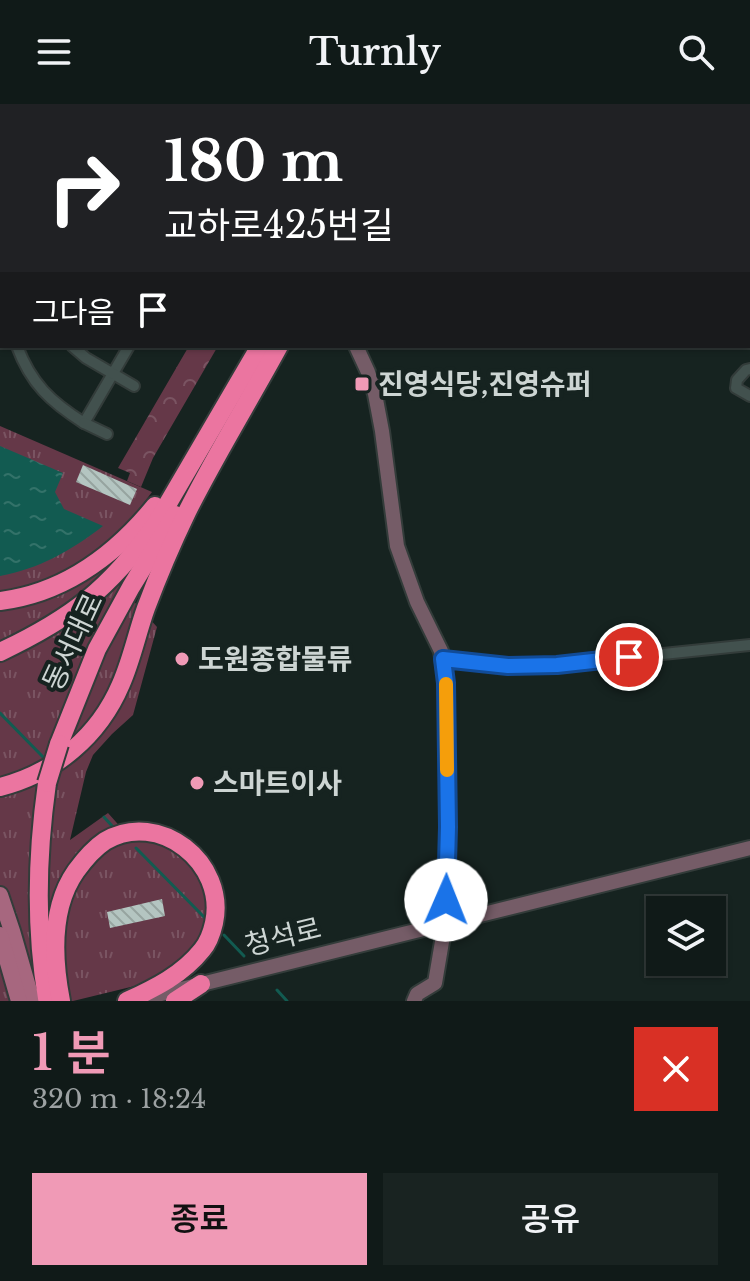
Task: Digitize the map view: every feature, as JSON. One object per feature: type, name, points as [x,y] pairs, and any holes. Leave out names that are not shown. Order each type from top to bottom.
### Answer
[{"type":"highway","name":"동서대로","points":[[0,652],[75,611],[113,578],[136,551],[156,524],[259,348]]},
{"type":"highway","name":"동서대로","points":[[39,996],[42,821],[47,783],[59,744],[84,679],[113,618],[278,348]]},
{"type":"highway","points":[[0,787],[42,772],[67,756],[106,713],[121,684],[145,610],[188,511],[278,348]]},
{"type":"highway","points":[[0,601],[29,596],[63,584],[108,554],[146,518],[216,423]]},
{"type":"highway","points":[[39,996],[55,959],[56,932],[65,892],[73,876],[93,851],[106,841],[134,832],[149,833],[182,845],[197,858],[215,890],[217,909],[204,947],[188,965],[164,983],[130,1001]]},
{"type":"highway","points":[[175,1001],[201,984]]},
{"type":"main road","points":[[0,895],[39,996]]},
{"type":"main road","points":[[0,935],[39,996]]},
{"type":"street","points":[[18,348],[28,372],[56,404],[107,434]]},
{"type":"street","points":[[74,348],[134,386]]},
{"type":"street","points":[[84,423],[128,348]]},
{"type":"street","points":[[357,348],[375,394],[397,546],[417,602],[441,651],[446,683],[448,827],[445,924],[435,983],[417,994],[414,1001]]},
{"type":"street","points":[[750,369],[737,380],[736,388],[750,396]]},
{"type":"street","points":[[443,659],[508,666],[557,665],[750,645]]},
{"type":"street","name":"청석로","points":[[130,1001],[750,848]]},
{"type":"green space","points":[[188,348],[217,348],[153,458],[141,487],[127,481],[130,473],[118,468]]},
{"type":"green space","points":[[0,426],[152,492],[121,529],[86,558],[47,580],[0,594]]},
{"type":"green space","points":[[104,568],[157,627],[133,715],[93,755],[70,840],[108,813],[132,840],[162,844],[193,863],[209,891],[208,927],[188,958],[147,983],[73,1001],[0,1001],[0,610],[28,606],[55,596]]},
{"type":"water","points":[[0,446],[63,473],[55,492],[64,509],[103,526],[54,557],[28,569],[0,576]]},
{"type":"building","points":[[83,465],[137,489],[130,505],[76,482]]},
{"type":"building","points":[[162,899],[165,916],[110,928],[107,912]]},
{"type":"waterway","points":[[0,713],[45,759]]},
{"type":"waterway","points":[[104,817],[113,827]]},
{"type":"waterway","points":[[136,848],[205,918]]},
{"type":"waterway","points":[[224,935],[244,956]]},
{"type":"waterway","points":[[277,990],[287,1001]]},
{"type":"slow traffic","points":[[446,684],[447,770]]},
{"type":"place","name":"진영식당,진영슈퍼","points":[[362,384]]},
{"type":"place","name":"도원종합물류","points":[[182,659]]},
{"type":"place","name":"스마트이사","points":[[197,783]]},
{"type":"route","points":[[446,900],[448,827],[443,659],[508,666],[557,665],[629,657]]}]
